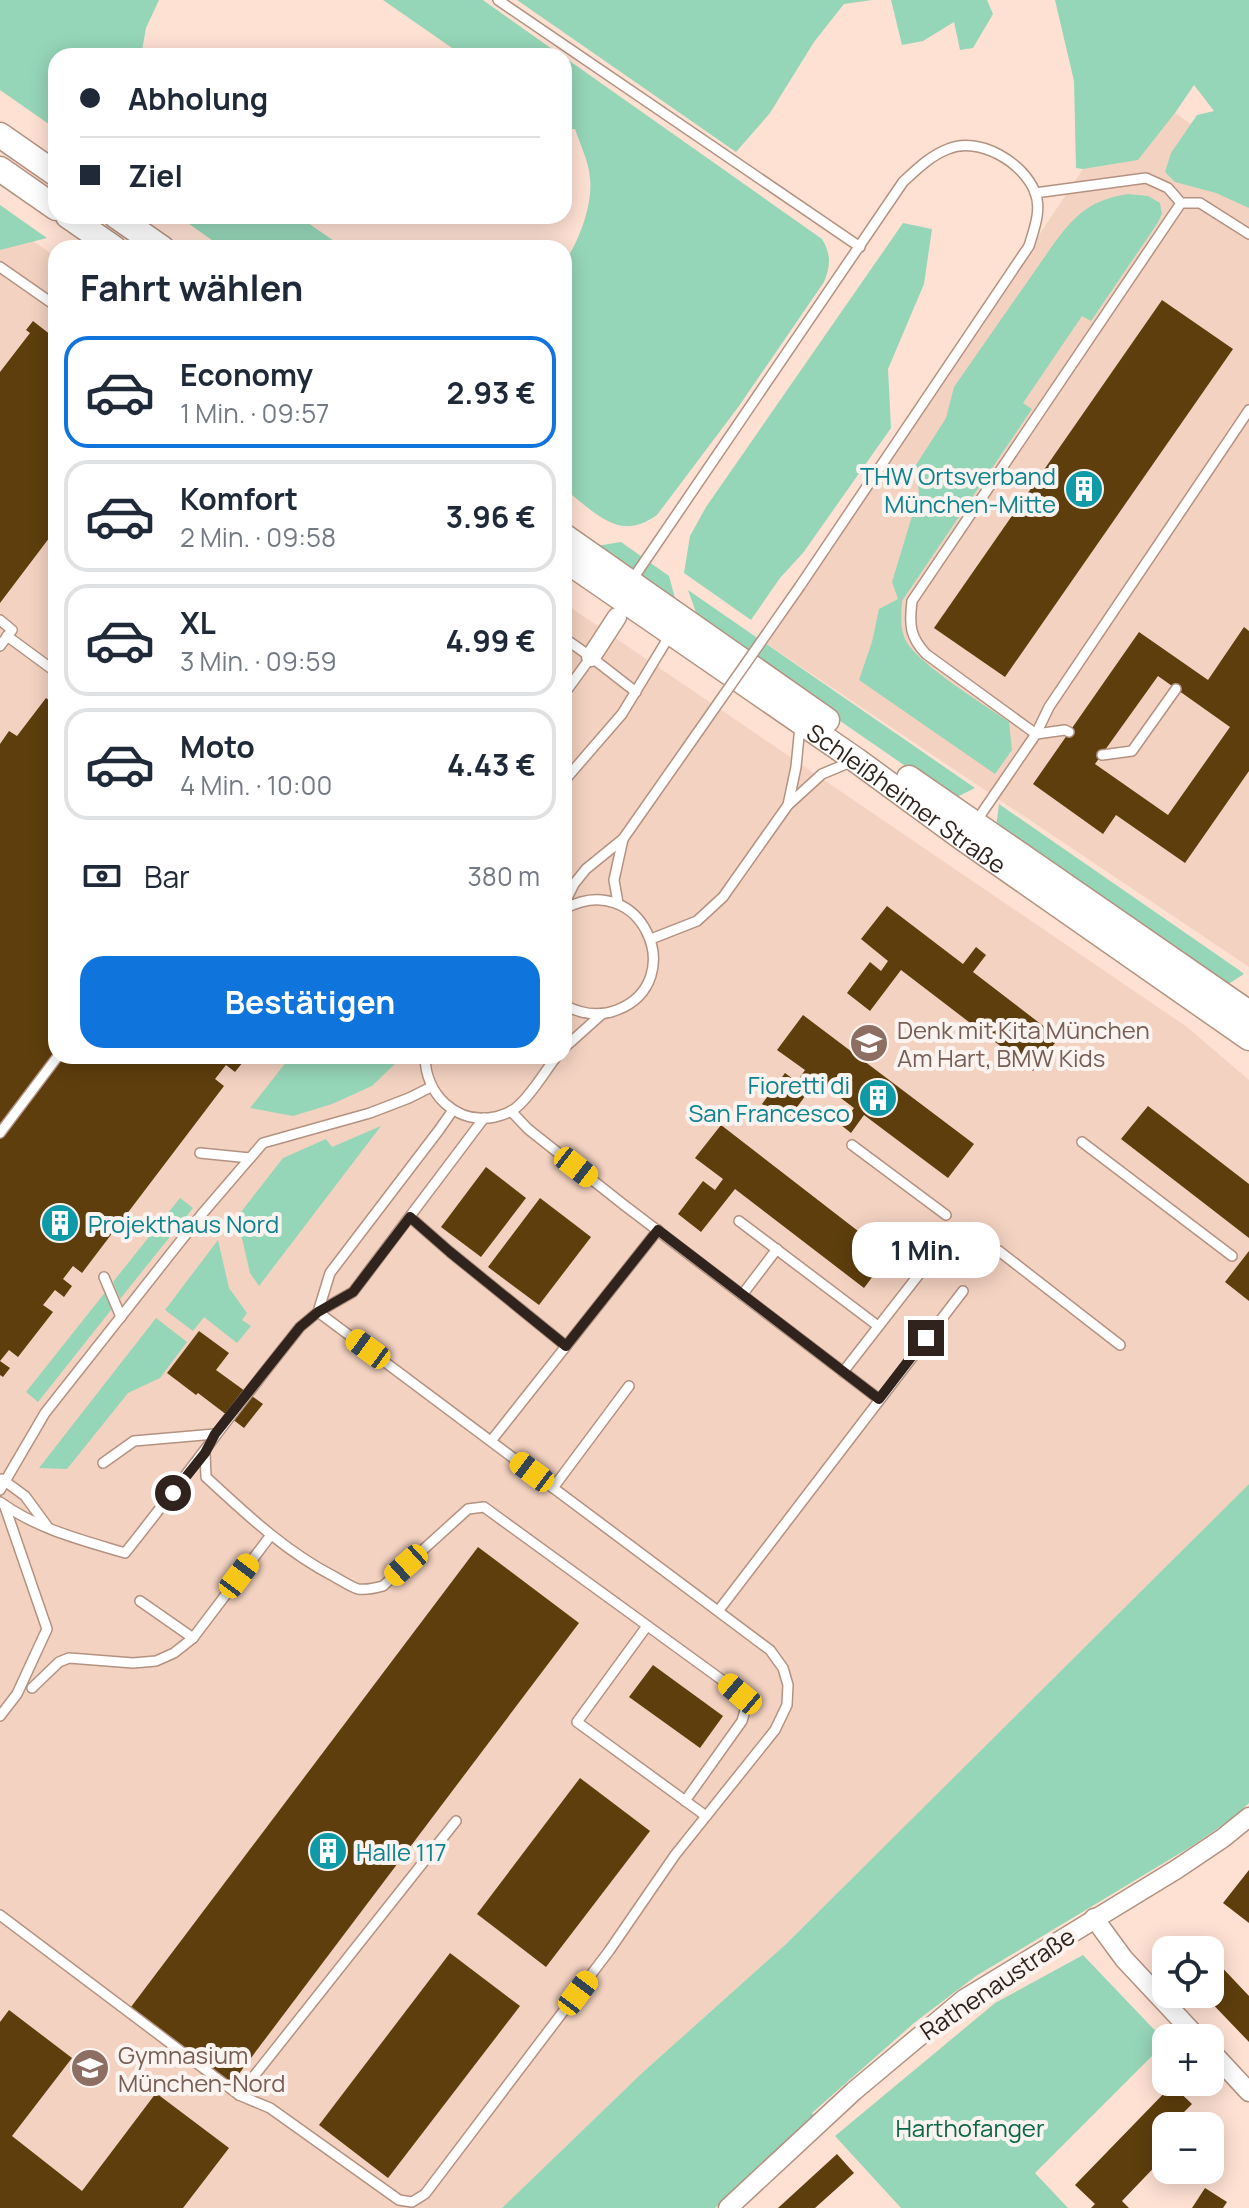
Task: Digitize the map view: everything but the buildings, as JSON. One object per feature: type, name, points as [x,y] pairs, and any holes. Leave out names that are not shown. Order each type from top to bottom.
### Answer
[{"type":"main road","points":[[0,135],[48,168]]},
{"type":"main road","points":[[0,169],[48,202]]},
{"type":"main road","points":[[80,224],[102,240]]},
{"type":"main road","points":[[128,224],[150,240]]},
{"type":"main road","name":"Schleißheimer Straße","points":[[572,542],[969,832]]},
{"type":"main road","name":"Schleißheimer Straße","points":[[572,565],[856,760],[969,832],[1243,1017]]},
{"type":"street","points":[[591,657],[617,617]]},
{"type":"street","name":"Rathenaustraße","points":[[728,2208],[854,2091],[964,1999],[1177,1869],[1249,1817]]},
{"type":"street","points":[[1094,1918],[1124,1959],[1185,2024]]},
{"type":"street","points":[[1224,2065],[1249,2092]]},
{"type":"lane","points":[[498,0],[568,48]]},
{"type":"lane","points":[[572,50],[860,247]]},
{"type":"lane","points":[[572,888],[586,869],[623,839],[800,586],[1029,246],[1038,219],[1035,193],[1022,171],[999,155],[974,146],[950,147],[924,162],[903,182],[630,582]]},
{"type":"lane","points":[[1035,193],[1146,178],[1168,188],[1181,203],[1200,203],[1249,234]]},
{"type":"lane","points":[[1069,732],[1036,734],[926,654],[914,641],[910,616],[912,601],[1181,203]]},
{"type":"lane","points":[[0,267],[48,300]]},
{"type":"lane","points":[[969,832],[1036,734],[1049,707],[1249,410]]},
{"type":"lane","points":[[0,620],[12,630],[0,646]]},
{"type":"lane","points":[[572,772],[622,714],[671,633]]},
{"type":"lane","points":[[7,636],[48,666]]},
{"type":"lane","points":[[572,644],[636,692]]},
{"type":"lane","points":[[572,683],[591,657]]},
{"type":"lane","points":[[1102,755],[1132,751],[1176,689]]},
{"type":"lane","points":[[788,805],[796,767],[800,722]]},
{"type":"lane","points":[[651,939],[697,921],[723,897],[788,805],[822,774],[856,760]]},
{"type":"lane","points":[[618,903],[614,880],[623,839]]},
{"type":"lane","points":[[572,904],[603,899],[618,903],[640,919],[651,939],[653,961],[644,988],[624,1007],[602,1014],[572,1008]]},
{"type":"lane","points":[[572,1041],[602,1014]]},
{"type":"lane","points":[[0,1133],[52,1064]]},
{"type":"lane","points":[[425,1064],[431,1087],[442,1102],[470,1117],[484,1118],[501,1115],[519,1106],[551,1064]]},
{"type":"lane","points":[[0,1716],[17,1694],[47,1629],[0,1490],[45,1413],[202,1214],[263,1143],[370,1113],[431,1087]]},
{"type":"lane","points":[[318,1312],[330,1273],[453,1110]]},
{"type":"lane","points":[[511,1111],[528,1129],[879,1399]]},
{"type":"lane","points":[[0,1502],[13,1512],[49,1529],[125,1553],[300,1327],[318,1312],[353,1292],[484,1118]]},
{"type":"lane","points":[[1082,1142],[1232,1256]]},
{"type":"lane","points":[[852,1145],[946,1215]]},
{"type":"lane","points":[[200,1153],[250,1158]]},
{"type":"lane","points":[[410,1217],[566,1346]]},
{"type":"lane","points":[[739,1221],[878,1326]]},
{"type":"lane","points":[[491,1441],[658,1230]]},
{"type":"lane","points":[[742,1295],[777,1249]]},
{"type":"lane","points":[[999,1251],[1120,1345]]},
{"type":"lane","points":[[843,1372],[934,1255]]},
{"type":"lane","points":[[104,1277],[121,1317]]},
{"type":"lane","points":[[719,1610],[963,1291]]},
{"type":"lane","points":[[0,1915],[239,2095],[270,2108],[399,2200],[412,2202],[425,2194],[578,1993],[675,1855],[775,1730],[787,1705],[788,1685],[783,1668],[770,1650],[318,1312]]},
{"type":"lane","points":[[553,1488],[629,1386]]},
{"type":"lane","points":[[103,1463],[134,1441],[215,1434]]},
{"type":"lane","points":[[205,1453],[206,1477],[271,1535],[316,1567],[358,1589],[383,1586],[468,1509],[484,1507],[740,1694],[746,1707],[742,1721],[685,1801]]},
{"type":"lane","points":[[0,1477],[25,1496],[49,1529]]},
{"type":"lane","points":[[32,1688],[59,1662],[69,1658],[133,1663],[156,1661],[174,1653],[193,1638],[271,1535]]},
{"type":"lane","points":[[140,1601],[193,1638]]},
{"type":"lane","points":[[647,1626],[577,1722],[706,1816]]},
{"type":"lane","points":[[239,2095],[456,1821]]},
{"type":"shaded area","points":[[1175,113],[1249,164],[1249,967],[767,644],[1083,169],[1138,160]]},
{"type":"shaded area","points":[[0,218],[48,251],[48,1064],[572,1064],[572,608],[1187,1027],[1249,1080],[1249,1484],[785,1945],[642,2073],[502,2208],[0,2208]]},
{"type":"green space","points":[[0,0],[159,0],[146,28],[142,48],[48,48],[48,123],[0,90]]},
{"type":"green space","points":[[383,0],[483,0],[551,48],[452,48]]},
{"type":"green space","points":[[517,0],[872,0],[844,4],[814,42],[770,113],[736,152]]},
{"type":"green space","points":[[891,0],[987,0],[993,14],[973,48],[960,50],[954,22],[923,41],[902,45]]},
{"type":"green space","points":[[1055,0],[1249,0],[1249,208],[1216,193],[1175,182],[1165,172],[1171,153],[1197,115],[1214,111],[1194,85],[1138,160],[1076,168],[1074,81]]},
{"type":"green space","points":[[572,63],[822,239],[828,255],[829,265],[824,282],[739,406],[657,515],[631,526],[608,521],[572,495],[572,250],[584,222],[590,188],[588,166],[575,129],[572,129]]},
{"type":"green space","points":[[1128,194],[1148,196],[1160,203],[1162,214],[1157,224],[1091,321],[1082,316],[1023,403],[1032,409],[902,601],[902,630],[912,649],[936,671],[1009,722],[1012,750],[995,774],[859,680],[879,609],[898,599],[892,582],[919,493],[916,465],[946,418],[954,387],[1070,223],[1094,204]]},
{"type":"green space","points":[[0,205],[47,238],[0,250]]},
{"type":"green space","points":[[903,223],[932,229],[924,284],[888,369],[891,428],[803,553],[780,578],[751,620],[684,573],[690,536],[706,507]]},
{"type":"green space","points":[[189,224],[310,224],[332,240],[212,240]]},
{"type":"green space","points":[[621,542],[669,576],[676,602],[596,546]]},
{"type":"green space","points":[[688,590],[975,788],[953,799],[710,631],[698,618]]},
{"type":"green space","points":[[999,804],[1244,974],[1227,985],[996,828]]},
{"type":"green space","points":[[285,1064],[395,1064],[372,1086],[332,1104],[293,1116],[250,1108]]},
{"type":"green space","points":[[381,1126],[259,1286],[250,1273],[237,1217],[283,1158],[326,1139],[332,1147]]},
{"type":"green space","points":[[180,1198],[193,1208],[120,1299],[113,1282]]},
{"type":"green space","points":[[218,1240],[229,1288],[247,1313],[242,1320],[251,1326],[237,1343],[204,1317],[193,1331],[165,1310]]},
{"type":"green space","points":[[107,1290],[111,1310],[38,1402],[26,1392]]},
{"type":"green space","points":[[156,1318],[187,1342],[160,1378],[128,1393],[67,1469],[39,1468]]},
{"type":"green space","points":[[1249,1484],[1249,1803],[1192,1846],[976,1976],[914,2023],[812,2113],[815,2117],[715,2208],[502,2208],[642,2073],[785,1945]]},
{"type":"green space","name":"Harthofanger","points":[[1083,1955],[1152,2027],[1152,2056],[1035,2173],[1068,2208],[901,2208],[835,2136],[995,2003]]},
{"type":"place","name":"THW Ortsverband München-Mitte","points":[[1084,489]]},
{"type":"place","name":"Denk mit Kita München Am Hart, BMW Kids","points":[[869,1043]]},
{"type":"place","name":"Fioretti di San Francesco","points":[[878,1098]]},
{"type":"place","name":"Projekthaus Nord","points":[[60,1223]]},
{"type":"place","name":"Halle 117","points":[[328,1851]]},
{"type":"place","name":"Gymnasium München-Nord","points":[[90,2068]]},
{"type":"route","points":[[173,1493],[205,1453],[215,1434],[300,1327],[318,1312],[353,1292],[410,1217],[566,1346],[658,1230],[879,1399],[926,1338]]}]
